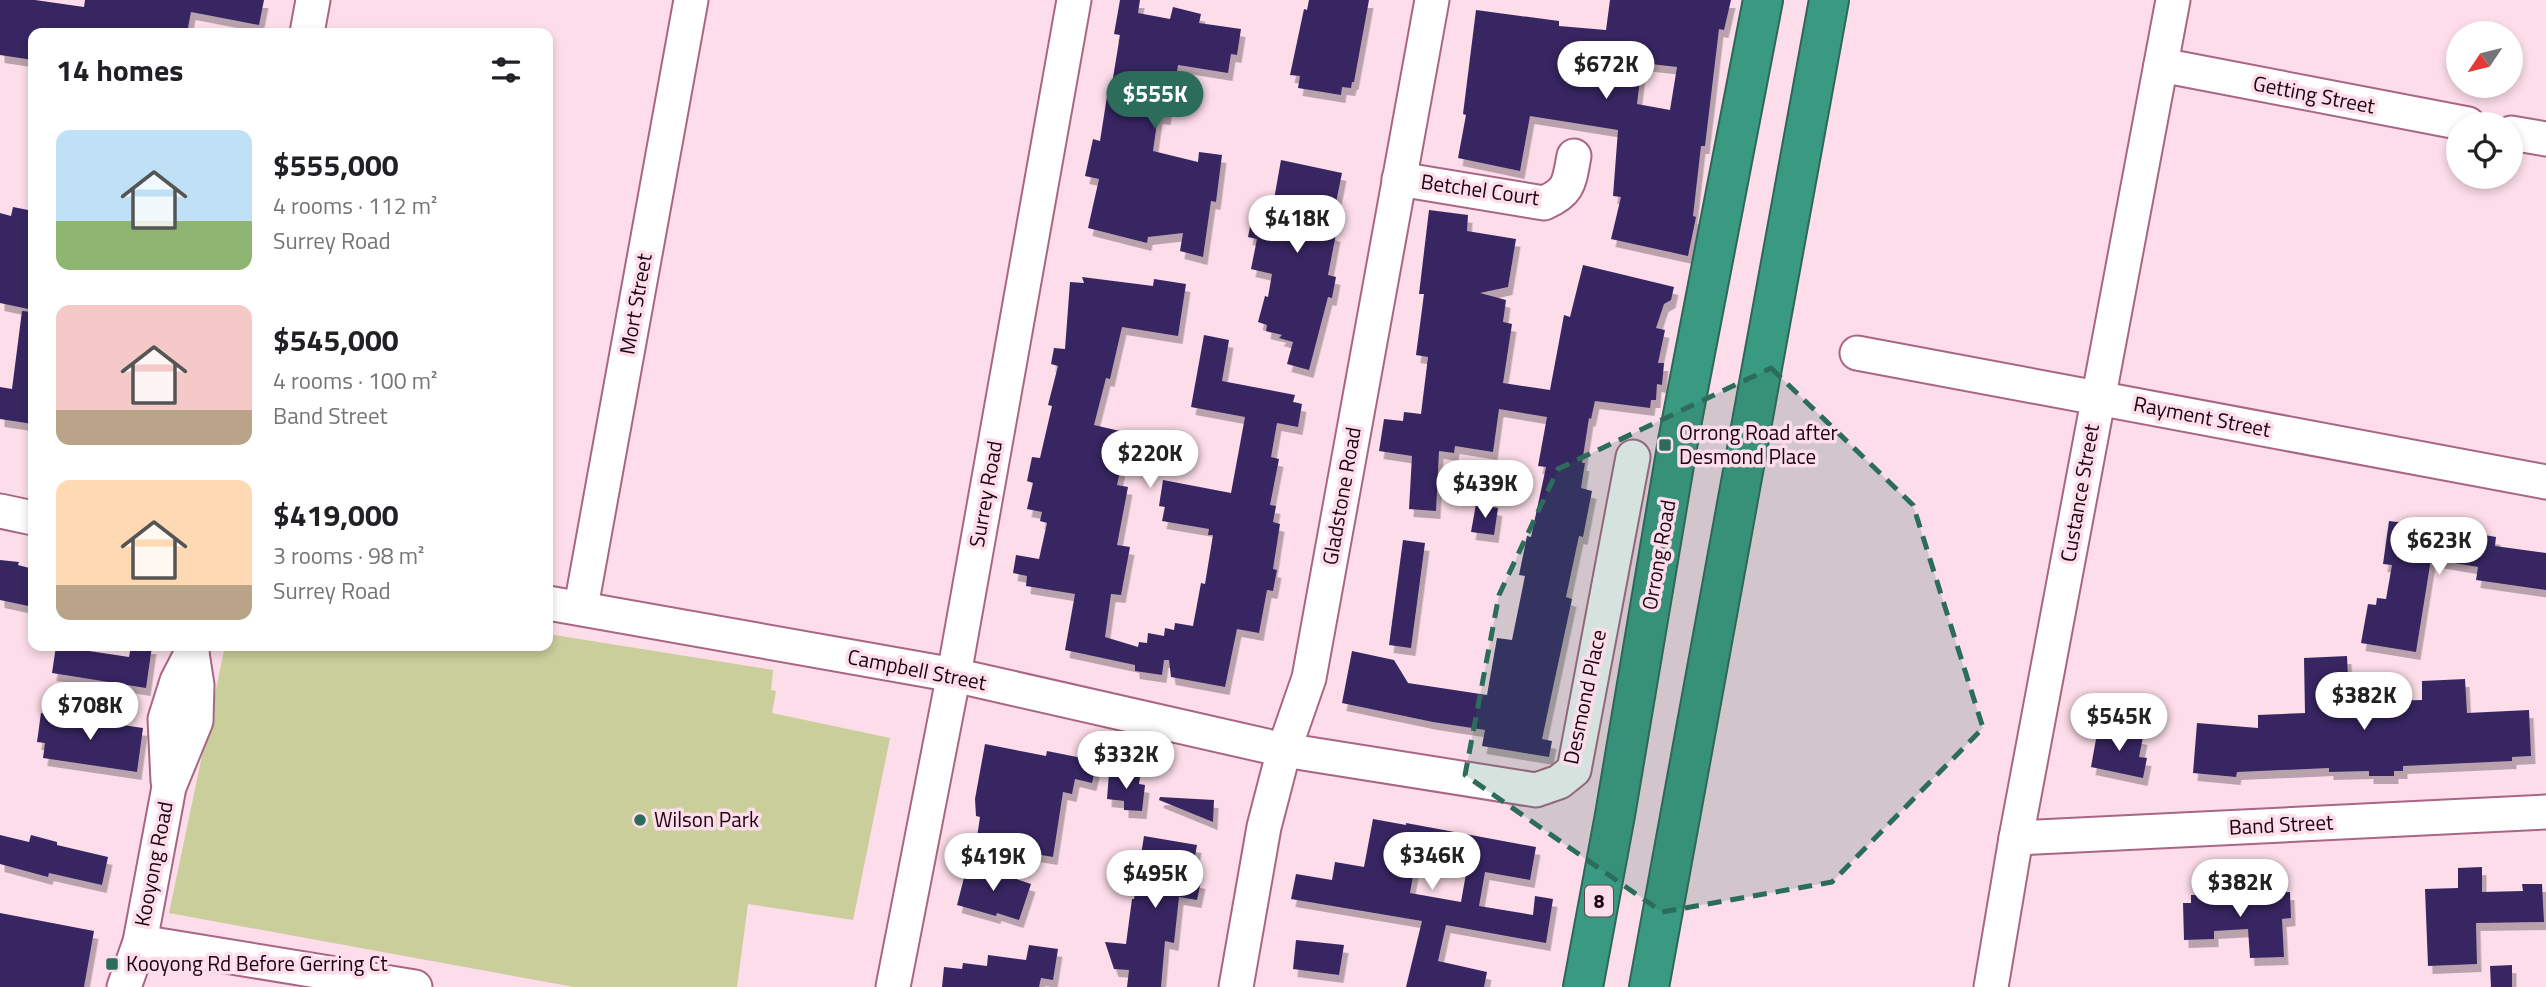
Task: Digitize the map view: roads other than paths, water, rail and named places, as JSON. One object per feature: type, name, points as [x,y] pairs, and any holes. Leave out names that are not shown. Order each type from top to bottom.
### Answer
[{"type":"highway","name":"Orrong Road","points":[[1583,987],[1678,441],[1763,0]]},
{"type":"highway","points":[[1648,987],[1829,0]]},
{"type":"street","points":[[308,28],[313,0]]},
{"type":"street","name":"Mort Street","points":[[581,607],[691,0]]},
{"type":"street","name":"Surrey Road","points":[[893,987],[954,675],[1074,0]]},
{"type":"street","name":"Gladstone Road","points":[[1236,987],[1264,827],[1284,750],[1309,678],[1432,0]]},
{"type":"street","name":"Custance Street","points":[[1991,987],[2097,398],[2173,0]]},
{"type":"street","name":"Getting Street","points":[[2161,65],[2446,120]]},
{"type":"street","points":[[2523,135],[2546,139]]},
{"type":"street","name":"Betchel Court","points":[[1399,178],[1544,203],[1559,196],[1568,186],[1574,156]]},
{"type":"street","name":"Rayment Street","points":[[1857,353],[2546,482]]},
{"type":"street","name":"Desmond Place","points":[[1284,750],[1536,790],[1559,782],[1574,770],[1633,457]]},
{"type":"street","points":[[0,511],[28,517]]},
{"type":"street","name":"Campbell Street","points":[[553,604],[954,675],[1284,750]]},
{"type":"street","name":"Kooyong Road","points":[[124,987],[140,942],[169,787],[164,719],[177,681],[192,651]]},
{"type":"street","name":"Band Street","points":[[2016,838],[2546,812]]},
{"type":"street","points":[[140,942],[415,987]]},
{"type":"street","name":"Kooyong Road","points":[[140,942],[145,987]]},
{"type":"place","name":"Orrong Road after Desmond Place","points":[[1665,445]]},
{"type":"place","name":"Wilson Park","points":[[640,820]]},
{"type":"place","name":"Kooyong Rd Before Gerring Ct","points":[[112,964]]}]
